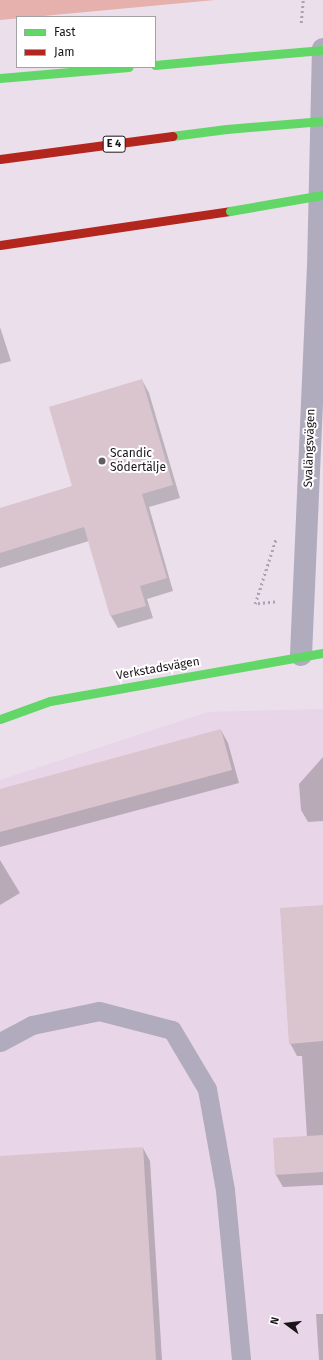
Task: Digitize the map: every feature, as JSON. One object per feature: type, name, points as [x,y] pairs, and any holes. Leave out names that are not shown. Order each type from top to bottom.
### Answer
[{"type":"main road","points":[[156,65],[323,50]]},
{"type":"main road","points":[[0,78],[117,68]]},
{"type":"main road","name":"E 4","points":[[0,159],[227,129],[323,121]]},
{"type":"main road","points":[[0,245],[230,211],[323,195]]},
{"type":"main road","points":[[22,252],[81,234]]},
{"type":"main road","name":"Verkstadsvägen","points":[[0,720],[50,700],[301,655],[323,653]]},
{"type":"street","name":"Svalängsvägen","points":[[301,655],[318,268],[323,50]]},
{"type":"lane","points":[[0,1042],[32,1024],[99,1012],[172,1030],[207,1089],[225,1190],[241,1360]]},
{"type":"shaded area","points":[[0,0],[215,0],[43,16],[16,16],[16,19],[0,20]]},
{"type":"shaded area","points":[[323,709],[323,1360],[0,1360],[0,780],[208,712]]},
{"type":"building","points":[[142,379],[173,485],[142,494],[167,578],[140,586],[146,606],[110,616],[84,527],[0,553],[0,508],[72,486],[49,407]]},
{"type":"building","points":[[221,729],[232,770],[0,832],[0,789]]},
{"type":"building","points":[[323,905],[323,1041],[289,1044],[280,908]]},
{"type":"building","points":[[323,1135],[323,1172],[275,1175],[273,1138]]},
{"type":"building","points":[[143,1147],[156,1360],[0,1360],[0,1156]]},
{"type":"traffic: fast","points":[[231,58],[323,50]]},
{"type":"traffic: fast","points":[[156,65],[231,58]]},
{"type":"traffic: fast","points":[[0,78],[117,68]]},
{"type":"traffic: fast","points":[[227,129],[323,121]]},
{"type":"traffic: fast","points":[[172,136],[227,129]]},
{"type":"traffic: fast","points":[[230,211],[323,195]]},
{"type":"traffic: fast","points":[[0,719],[50,701],[323,653]]},
{"type":"traffic: jam","points":[[0,159],[172,136]]},
{"type":"traffic: jam","points":[[0,245],[230,211]]},
{"type":"place","name":"Scandic Södertälje","points":[[102,461]]}]
